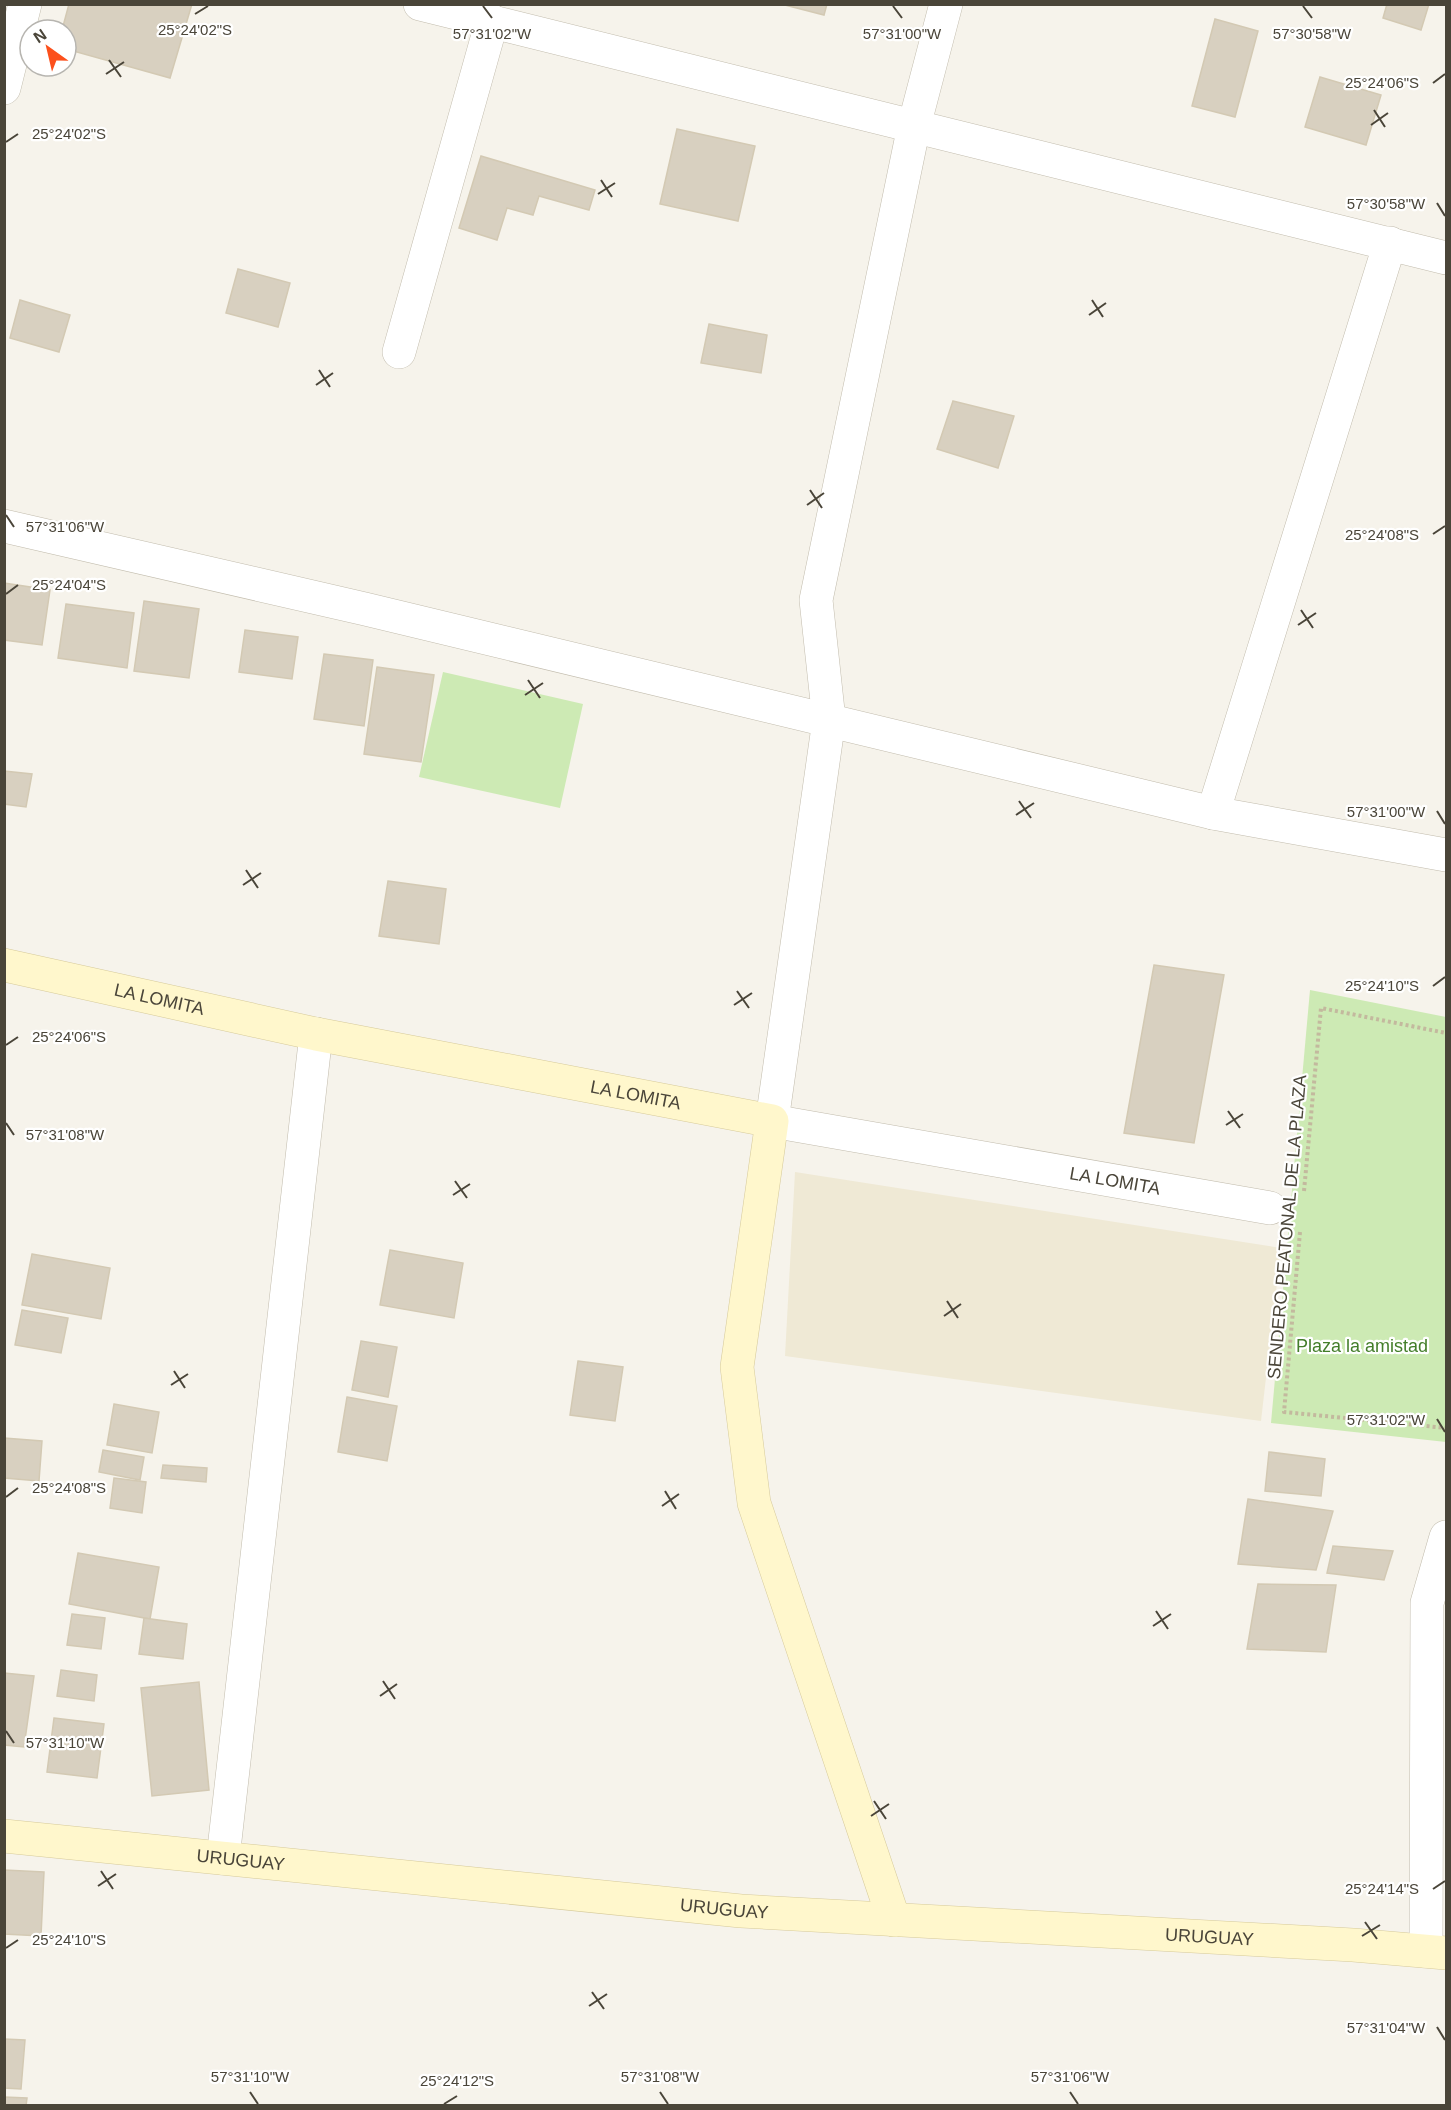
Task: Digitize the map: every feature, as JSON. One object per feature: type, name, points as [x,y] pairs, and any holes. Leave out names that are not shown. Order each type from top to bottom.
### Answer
[{"type":"street","points":[[4,88],[25,4]]},
{"type":"street","points":[[420,4],[1446,258]]},
{"type":"street","points":[[894,1920],[754,1503],[737,1367],[829,720],[816,600],[914,126],[946,4]]},
{"type":"street","points":[[399,352],[492,21]]},
{"type":"street","points":[[1213,813],[1390,243]]},
{"type":"street","points":[[4,526],[1213,813],[1446,855]]},
{"type":"street","name":"LA LOMITA","points":[[4,965],[316,1034],[772,1121],[1270,1208]]},
{"type":"street","points":[[224,1858],[316,1034]]},
{"type":"street","points":[[1436,1952],[1427,1603],[1446,1537]]},
{"type":"street","name":"URUGUAY","points":[[4,1836],[741,1911],[1436,1952]]},
{"type":"path","name":"SENDERO PEATONAL DE LA PLAZA","points":[[1304,1198],[1321,1008],[1446,1033]]},
{"type":"path","name":"SENDERO PEATONAL DE LA PLAZA","points":[[1301,1222],[1284,1412],[1446,1428]]},
{"type":"shaded area","points":[[795,1172],[1281,1248],[1261,1421],[785,1356]]},
{"type":"green space","points":[[443,672],[583,704],[560,808],[419,777]]},
{"type":"green space","name":"Plaza la amistad","points":[[1310,990],[1446,1017],[1446,1442],[1271,1423]]},
{"type":"building","points":[[69,4],[192,4],[170,78],[78,52],[78,18],[65,18]]},
{"type":"building","points":[[781,4],[827,4],[824,15]]},
{"type":"building","points":[[1387,4],[1429,4],[1421,30],[1383,18]]},
{"type":"building","points":[[1215,19],[1258,31],[1235,117],[1192,106]]},
{"type":"building","points":[[1320,77],[1381,95],[1366,145],[1305,127]]},
{"type":"building","points":[[677,129],[755,146],[738,221],[660,204]]},
{"type":"building","points":[[481,156],[595,190],[589,210],[539,196],[533,215],[507,208],[497,240],[459,228]]},
{"type":"building","points":[[238,269],[290,283],[278,327],[226,313]]},
{"type":"building","points":[[20,300],[70,315],[59,352],[10,338]]},
{"type":"building","points":[[709,324],[767,335],[761,373],[701,363]]},
{"type":"building","points":[[953,401],[1014,416],[998,468],[937,449]]},
{"type":"building","points":[[4,583],[50,590],[42,645],[4,640]]},
{"type":"building","points":[[144,601],[199,609],[189,678],[134,671]]},
{"type":"building","points":[[66,604],[134,613],[127,668],[58,658]]},
{"type":"building","points":[[245,630],[298,637],[292,679],[239,672]]},
{"type":"building","points":[[324,654],[373,660],[364,726],[314,719]]},
{"type":"building","points":[[377,667],[434,675],[421,762],[364,754]]},
{"type":"building","points":[[4,771],[32,774],[26,807],[4,804]]},
{"type":"building","points":[[388,881],[446,889],[439,944],[379,936]]},
{"type":"building","points":[[1154,965],[1224,975],[1194,1143],[1124,1133]]},
{"type":"building","points":[[390,1250],[463,1263],[454,1318],[380,1305]]},
{"type":"building","points":[[32,1254],[110,1268],[101,1319],[22,1305]]},
{"type":"building","points":[[22,1310],[68,1318],[61,1353],[15,1345]]},
{"type":"building","points":[[361,1341],[397,1347],[388,1397],[352,1390]]},
{"type":"building","points":[[578,1361],[623,1367],[615,1421],[570,1415]]},
{"type":"building","points":[[347,1397],[397,1406],[387,1461],[338,1452]]},
{"type":"building","points":[[114,1404],[159,1412],[152,1453],[107,1445]]},
{"type":"building","points":[[4,1438],[42,1441],[39,1481],[4,1478]]},
{"type":"building","points":[[103,1450],[144,1457],[140,1480],[99,1472]]},
{"type":"building","points":[[1269,1452],[1325,1459],[1321,1496],[1265,1491]]},
{"type":"building","points":[[163,1465],[207,1468],[206,1482],[161,1478]]},
{"type":"building","points":[[114,1478],[146,1482],[142,1513],[110,1508]]},
{"type":"building","points":[[1248,1499],[1333,1511],[1316,1570],[1238,1564]]},
{"type":"building","points":[[1333,1546],[1393,1551],[1384,1580],[1327,1573]]},
{"type":"building","points":[[78,1553],[159,1567],[150,1619],[69,1604]]},
{"type":"building","points":[[1258,1584],[1336,1585],[1326,1652],[1247,1649]]},
{"type":"building","points":[[72,1614],[105,1618],[101,1649],[67,1645]]},
{"type":"building","points":[[144,1618],[187,1624],[183,1659],[139,1654]]},
{"type":"building","points":[[61,1670],[97,1675],[94,1701],[57,1696]]},
{"type":"building","points":[[4,1673],[34,1676],[24,1747],[4,1745]]},
{"type":"building","points":[[199,1682],[209,1790],[152,1796],[141,1688]]},
{"type":"building","points":[[54,1718],[104,1724],[97,1778],[47,1772]]},
{"type":"building","points":[[4,1870],[44,1872],[41,1936],[4,1934]]},
{"type":"building","points":[[4,2039],[25,2040],[21,2089],[4,2088]]},
{"type":"building","points":[[4,2097],[27,2098],[26,2106],[4,2106]]}]
